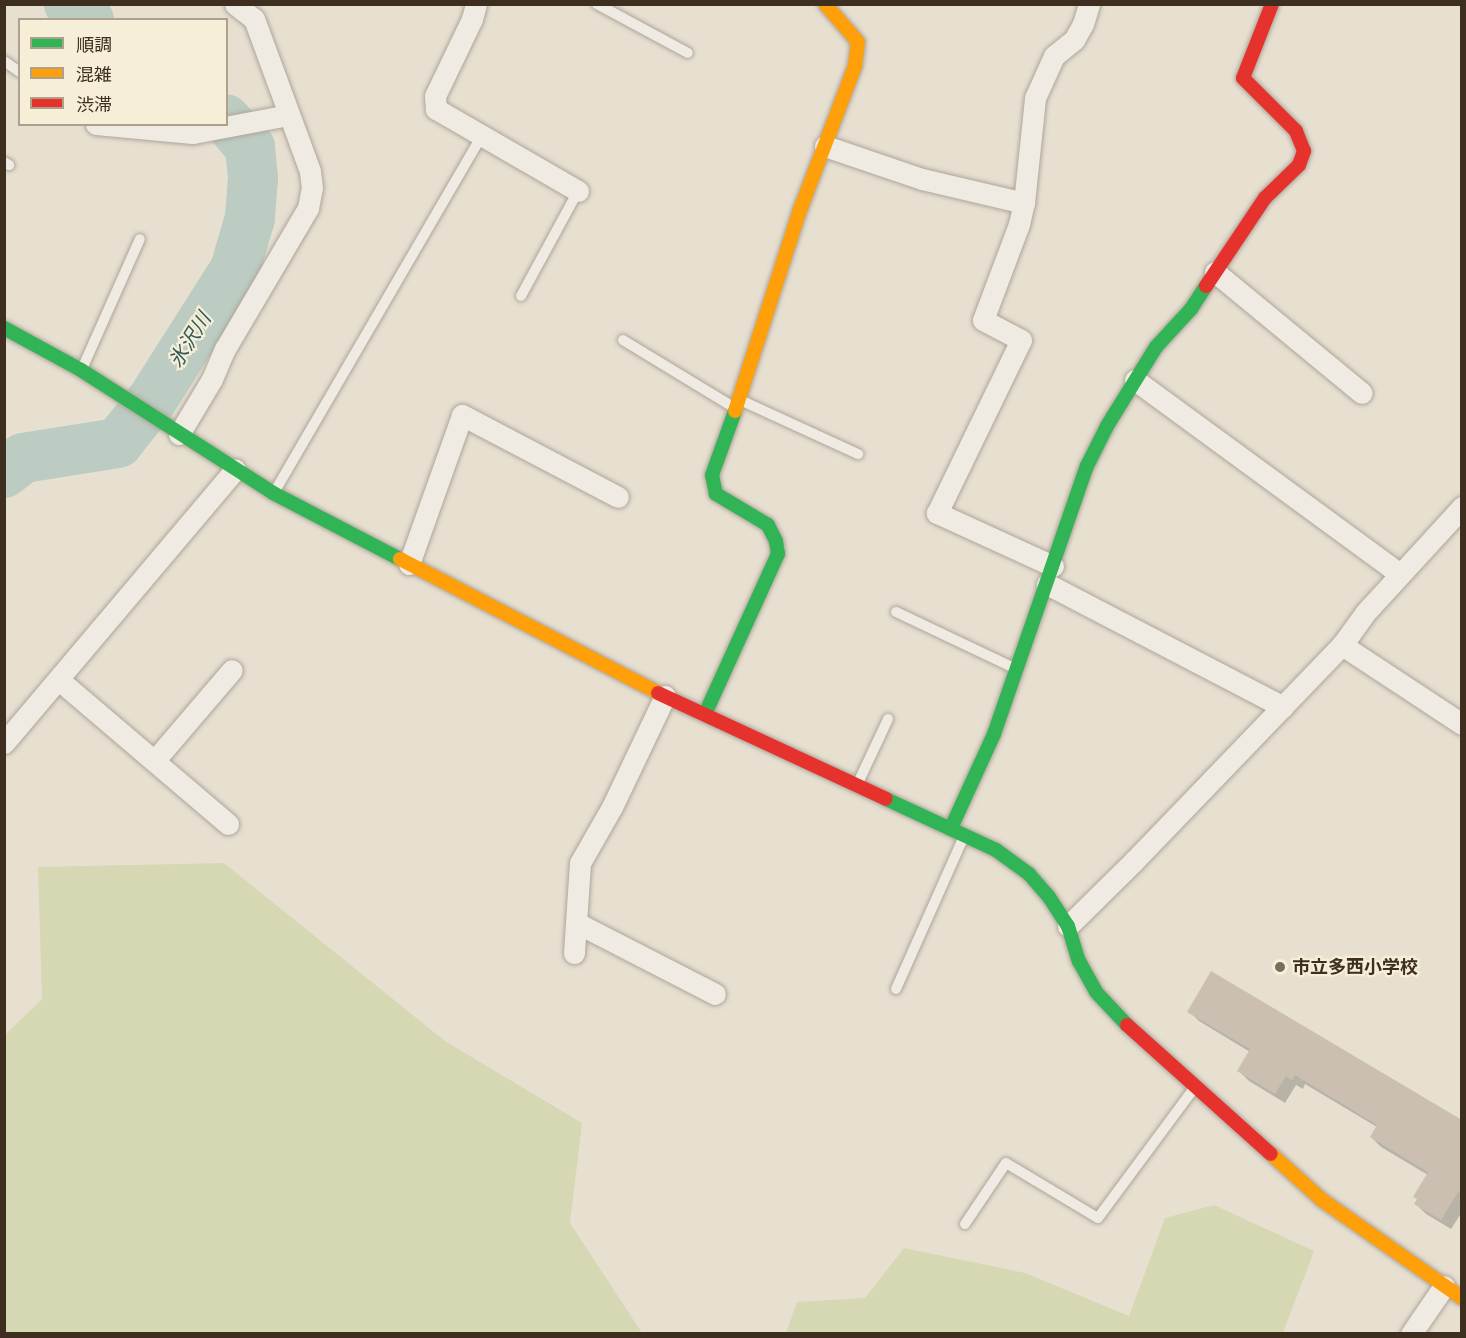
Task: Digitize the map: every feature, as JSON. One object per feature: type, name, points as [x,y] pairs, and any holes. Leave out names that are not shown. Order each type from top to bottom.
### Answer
[{"type":"street","points":[[171,428],[212,379],[225,349],[308,208],[312,188],[310,171],[254,19],[235,4]]},
{"type":"street","points":[[476,4],[472,19],[435,96],[436,109],[578,192]]},
{"type":"street","points":[[705,714],[778,554],[776,541],[768,525],[717,494],[712,483],[712,475],[738,404],[800,210],[855,66],[858,42],[825,4]]},
{"type":"street","points":[[1089,4],[1083,24],[1074,40],[1054,56],[1035,98],[1024,203],[1019,224],[984,320],[1021,340],[937,513],[1283,707]]},
{"type":"street","points":[[958,831],[1087,466],[1156,347],[1191,309],[1265,198],[1299,165],[1304,151],[1296,131],[1243,78],[1272,4]]},
{"type":"street","points":[[118,126],[193,133],[288,115]]},
{"type":"street","points":[[825,146],[922,179],[1024,203]]},
{"type":"street","points":[[1215,272],[1362,393]]},
{"type":"street","points":[[4,328],[81,370],[273,494],[666,696],[996,850],[1029,874],[1049,897],[1068,926],[1079,961],[1096,992],[1114,1013],[1322,1200],[1461,1298]]},
{"type":"street","points":[[1135,380],[1400,574]]},
{"type":"street","points":[[409,564],[462,415],[618,497]]},
{"type":"street","points":[[4,742],[235,470]]},
{"type":"street","points":[[1068,926],[1342,645],[1365,613],[1461,507]]},
{"type":"street","points":[[1342,645],[1461,724]]},
{"type":"street","points":[[155,760],[232,670]]},
{"type":"street","points":[[59,680],[228,824]]},
{"type":"street","points":[[574,953],[580,862],[612,807],[666,696]]},
{"type":"street","points":[[577,923],[715,994]]},
{"type":"street","points":[[1411,1334],[1444,1286]]},
{"type":"lane","points":[[597,4],[688,53]]},
{"type":"lane","points":[[4,61],[18,71]]},
{"type":"lane","points":[[273,494],[483,136]]},
{"type":"lane","points":[[521,296],[578,192]]},
{"type":"lane","points":[[81,370],[140,239]]},
{"type":"lane","points":[[623,340],[738,404],[858,454]]},
{"type":"lane","points":[[896,612],[1017,669]]},
{"type":"lane","points":[[857,785],[888,719]]},
{"type":"lane","points":[[896,989],[958,831]]},
{"type":"lane","points":[[965,1224],[1006,1163],[1098,1218],[1196,1087]]},
{"type":"green space","points":[[224,863],[445,1041],[582,1123],[570,1223],[642,1333],[5,1333],[5,1035],[42,999],[38,867]]},
{"type":"green space","points":[[1214,1205],[1314,1251],[1283,1333],[786,1333],[797,1302],[865,1298],[904,1248],[1025,1273],[1129,1316],[1165,1218]]},
{"type":"building","points":[[1211,971],[1462,1120],[1462,1194],[1458,1192],[1441,1220],[1414,1204],[1417,1199],[1413,1197],[1428,1172],[1370,1137],[1377,1125],[1295,1075],[1292,1080],[1286,1076],[1275,1094],[1237,1071],[1250,1049],[1187,1012]]},
{"type":"waterway","name":"氷沢川","points":[[69,4],[86,18]]},
{"type":"waterway","name":"氷沢川","points":[[4,473],[23,458],[118,443],[152,400],[235,269],[250,218],[253,177],[250,147],[228,121]]},
{"type":"traffic: fast","points":[[951,828],[994,734],[1087,466],[1107,426],[1156,347],[1191,309],[1206,286]]},
{"type":"traffic: fast","points":[[4,328],[81,370],[273,493],[400,559]]},
{"type":"traffic: fast","points":[[705,714],[778,554],[776,541],[768,525],[716,494],[712,475],[735,411]]},
{"type":"traffic: fast","points":[[886,799],[996,850],[1029,874],[1049,897],[1068,926],[1079,961],[1096,992],[1127,1025]]},
{"type":"traffic: slow","points":[[735,411],[800,210],[855,66],[858,42],[825,4]]},
{"type":"traffic: slow","points":[[400,559],[658,693]]},
{"type":"traffic: slow","points":[[1271,1154],[1322,1200],[1462,1298]]},
{"type":"traffic: jam","points":[[1206,286],[1265,198],[1299,165],[1304,151],[1296,131],[1243,78],[1272,4]]},
{"type":"traffic: jam","points":[[658,693],[886,799]]},
{"type":"traffic: jam","points":[[1127,1025],[1271,1154]]},
{"type":"place","name":"市立多西小学校","points":[[1280,967]]}]
